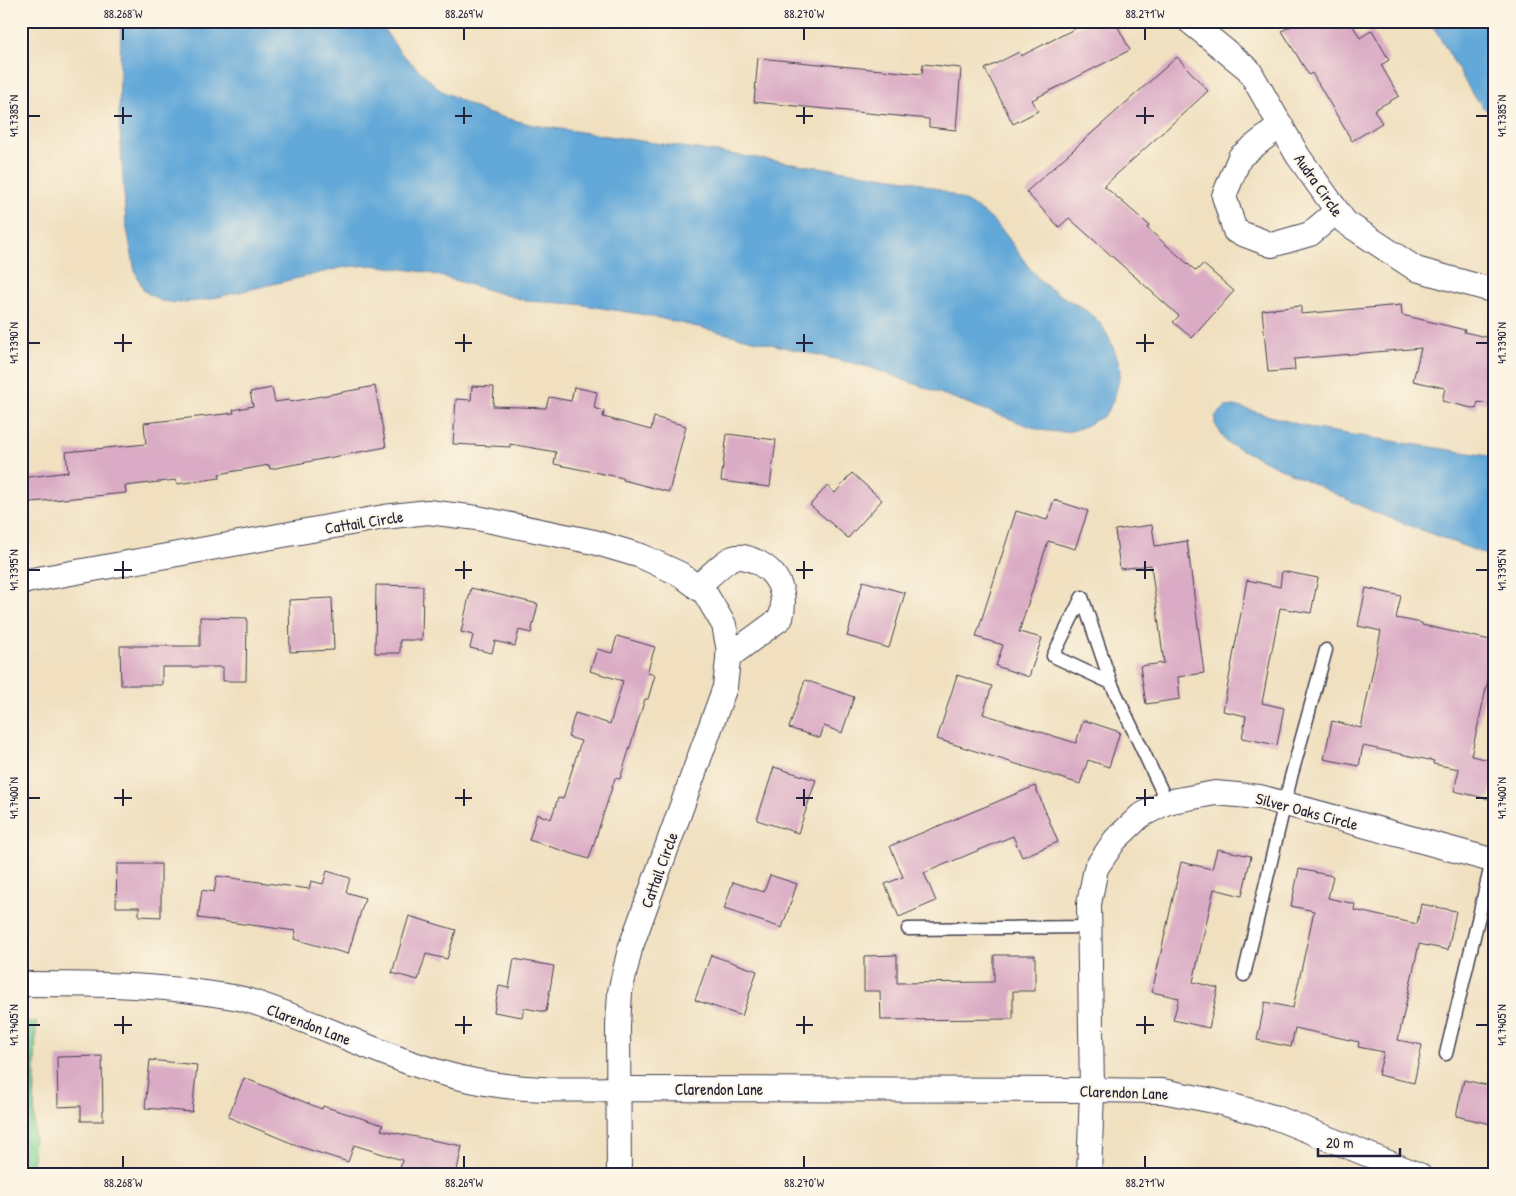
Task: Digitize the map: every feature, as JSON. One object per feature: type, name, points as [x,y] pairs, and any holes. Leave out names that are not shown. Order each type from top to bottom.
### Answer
[{"type":"street","name":"Audra Circle","points":[[1188,21],[1249,70],[1298,156],[1345,222],[1416,269],[1495,292]]},
{"type":"street","points":[[1281,125],[1240,157],[1224,196],[1235,230],[1272,245],[1310,234],[1337,211]]},
{"type":"street","name":"Cattail Circle","points":[[21,582],[384,517],[428,512],[477,518],[594,542],[642,556],[680,574],[705,593],[724,625],[729,651],[725,687],[630,950],[620,992],[618,1025],[619,1175]]},
{"type":"street","points":[[697,587],[732,558],[743,557],[750,558],[764,566],[779,583],[783,598],[781,618],[728,657]]},
{"type":"street","name":"Silver Oaks Circle","points":[[1089,1175],[1092,1090],[1089,904],[1096,868],[1115,840],[1140,816],[1167,802],[1215,793],[1260,797],[1494,858]]},
{"type":"street","name":"Clarendon Lane","points":[[21,984],[103,984],[177,989],[242,999],[301,1019],[411,1063],[475,1081],[541,1090],[1162,1091],[1214,1101],[1277,1118],[1419,1175]]},
{"type":"lane","points":[[1112,683],[1053,656],[1082,597],[1112,683],[1167,802]]},
{"type":"lane","points":[[1244,975],[1284,804],[1326,650]]},
{"type":"lane","points":[[1446,1054],[1494,858]]},
{"type":"lane","points":[[908,928],[1089,927]]},
{"type":"green space","points":[[21,1022],[36,1022],[33,1175],[21,1175]]},
{"type":"water","points":[[121,21],[378,21],[400,52],[440,90],[486,113],[533,125],[913,181],[939,190],[964,200],[997,224],[1043,283],[1086,311],[1099,322],[1109,338],[1120,370],[1114,399],[1104,416],[1080,428],[1062,432],[1040,430],[869,367],[646,315],[577,304],[527,301],[426,272],[372,265],[345,267],[205,300],[180,303],[161,301],[144,291],[135,271],[126,223],[119,117]]},
{"type":"water","points":[[1430,21],[1495,21],[1495,113],[1485,109],[1473,95]]},
{"type":"water","points":[[1235,406],[1315,429],[1495,457],[1495,558],[1374,512],[1227,443],[1215,424],[1215,417],[1225,407]]},
{"type":"building","points":[[1090,21],[1115,21],[1130,50],[1032,100],[1038,111],[1013,124],[985,69],[1019,52],[1021,56]]},
{"type":"building","points":[[1300,21],[1350,21],[1360,38],[1372,30],[1389,60],[1381,65],[1399,96],[1374,110],[1382,123],[1352,141],[1312,73],[1309,75],[1282,31]]},
{"type":"building","points":[[1177,57],[1208,91],[1104,186],[1149,225],[1147,228],[1196,271],[1203,264],[1234,291],[1192,338],[1173,322],[1179,316],[1069,218],[1059,227],[1026,192]]},
{"type":"building","points":[[758,58],[922,74],[923,64],[961,68],[956,130],[929,127],[929,119],[754,102]]},
{"type":"building","points":[[1401,305],[1402,315],[1495,339],[1495,405],[1478,402],[1476,409],[1442,401],[1445,388],[1413,381],[1421,348],[1294,359],[1295,370],[1268,372],[1262,310],[1301,306],[1301,314]]},
{"type":"building","points":[[375,386],[386,447],[270,469],[269,465],[219,474],[220,478],[177,484],[176,480],[125,486],[126,493],[21,503],[21,478],[68,472],[66,452],[146,444],[144,423],[234,413],[233,410],[253,406],[250,392],[272,388],[275,402],[289,400],[290,402]]},
{"type":"building","points":[[472,386],[494,387],[493,406],[546,408],[549,397],[571,401],[574,387],[597,392],[594,408],[604,411],[603,417],[651,430],[654,417],[686,426],[669,492],[623,480],[623,478],[554,464],[556,452],[510,444],[510,447],[453,444],[456,399],[471,400]]},
{"type":"building","points":[[727,434],[776,440],[770,487],[721,481]]},
{"type":"building","points":[[852,473],[882,500],[848,538],[810,505],[827,486],[835,493]]},
{"type":"building","points":[[1054,500],[1088,511],[1075,549],[1048,541],[1019,632],[1042,638],[1029,677],[996,666],[1003,645],[976,637],[1016,511],[1047,520]]},
{"type":"building","points":[[1152,525],[1155,546],[1187,541],[1204,673],[1178,677],[1180,699],[1146,704],[1140,666],[1164,663],[1151,565],[1120,569],[1115,530]]},
{"type":"building","points":[[1282,571],[1318,578],[1311,613],[1280,608],[1262,703],[1284,708],[1277,745],[1242,738],[1246,716],[1223,711],[1247,580],[1280,587]]},
{"type":"building","points":[[863,581],[905,593],[889,648],[847,636]]},
{"type":"building","points":[[376,585],[423,586],[422,640],[400,640],[400,653],[375,653]]},
{"type":"building","points":[[471,588],[538,604],[531,633],[519,630],[515,646],[495,641],[492,653],[470,648],[473,635],[461,632]]},
{"type":"building","points":[[1366,588],[1401,596],[1396,618],[1495,641],[1495,649],[1471,756],[1495,761],[1495,772],[1489,799],[1454,791],[1459,769],[1433,764],[1434,761],[1363,746],[1359,766],[1324,759],[1332,721],[1361,728],[1381,631],[1358,626]]},
{"type":"building","points":[[332,598],[334,650],[290,652],[289,600]]},
{"type":"building","points":[[200,617],[247,618],[246,681],[223,681],[223,667],[162,667],[162,685],[121,685],[120,646],[200,646]]},
{"type":"building","points":[[617,636],[655,647],[647,673],[655,675],[648,699],[645,699],[620,779],[615,778],[589,859],[529,840],[537,814],[551,819],[558,798],[563,799],[581,741],[568,737],[575,713],[610,724],[623,681],[590,671],[597,649],[612,653]]},
{"type":"building","points":[[957,675],[992,686],[983,714],[1076,743],[1083,720],[1120,732],[1109,767],[1088,760],[1080,784],[937,739]]},
{"type":"building","points":[[805,680],[854,697],[842,733],[824,726],[820,738],[789,728]]},
{"type":"building","points":[[774,767],[816,780],[798,833],[757,820]]},
{"type":"building","points":[[1035,786],[1058,842],[1022,857],[1013,836],[924,873],[936,901],[899,917],[885,884],[903,877],[890,846]]},
{"type":"building","points":[[1217,849],[1251,856],[1242,896],[1214,889],[1193,982],[1218,988],[1209,1028],[1173,1020],[1179,998],[1152,992],[1181,862],[1212,869]]},
{"type":"building","points":[[117,864],[161,864],[161,917],[139,916],[139,907],[116,907]]},
{"type":"building","points":[[1299,869],[1333,876],[1328,898],[1355,904],[1354,910],[1417,924],[1421,904],[1456,911],[1448,950],[1419,944],[1398,1040],[1422,1045],[1414,1083],[1378,1075],[1384,1052],[1358,1047],[1359,1042],[1295,1028],[1291,1047],[1257,1040],[1265,1002],[1293,1008],[1314,911],[1291,906]]},
{"type":"building","points":[[327,871],[350,878],[346,892],[365,898],[348,954],[294,939],[296,931],[198,918],[202,890],[214,892],[217,876],[309,889],[311,881],[323,884]]},
{"type":"building","points":[[770,875],[797,884],[782,928],[724,909],[733,882],[764,892]]},
{"type":"building","points":[[409,916],[456,930],[447,959],[426,954],[418,980],[392,973]]},
{"type":"building","points":[[711,955],[757,971],[742,1016],[695,1000]]},
{"type":"building","points":[[897,955],[897,983],[994,982],[994,955],[1035,955],[1035,991],[1013,991],[1013,1019],[881,1020],[880,991],[864,991],[864,956]]},
{"type":"building","points":[[514,959],[554,966],[546,1012],[524,1008],[522,1017],[494,1012],[499,986],[509,988]]},
{"type":"building","points":[[102,1056],[103,1121],[81,1121],[81,1106],[58,1107],[57,1057]]},
{"type":"building","points":[[150,1060],[197,1065],[192,1112],[145,1108]]},
{"type":"building","points":[[244,1078],[322,1109],[323,1106],[383,1125],[381,1130],[462,1146],[456,1175],[399,1175],[402,1160],[354,1145],[348,1162],[301,1147],[228,1117]]},
{"type":"building","points":[[1464,1080],[1495,1087],[1495,1106],[1491,1124],[1456,1116]]}]
